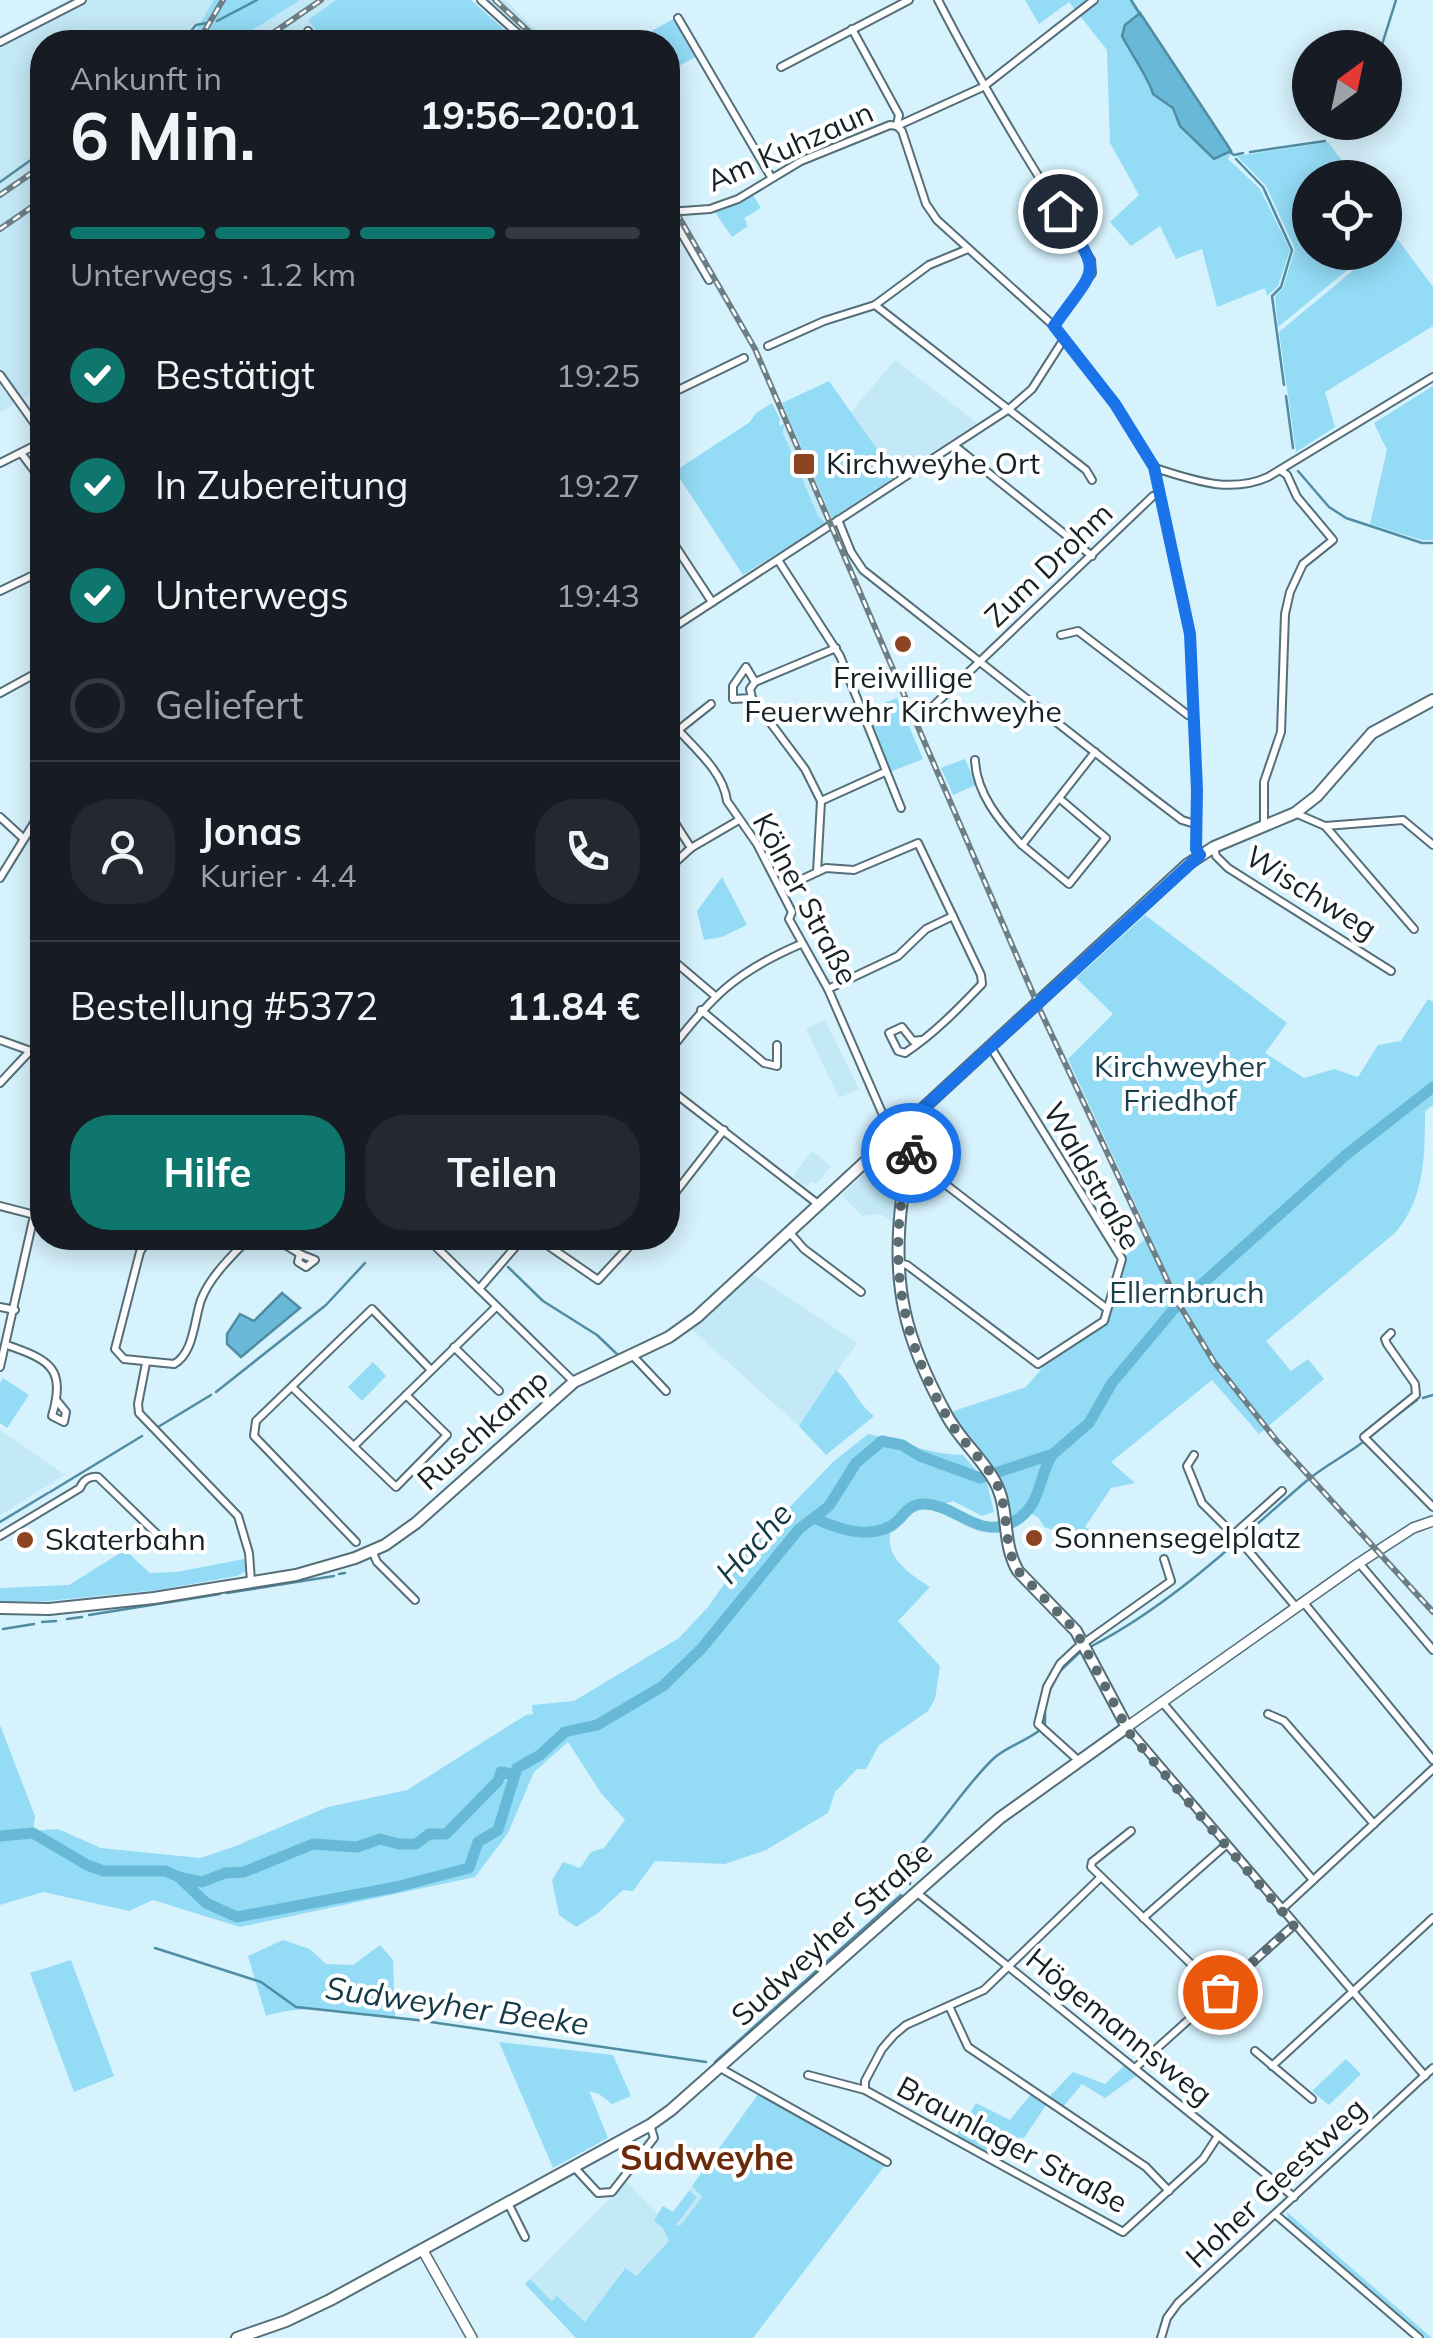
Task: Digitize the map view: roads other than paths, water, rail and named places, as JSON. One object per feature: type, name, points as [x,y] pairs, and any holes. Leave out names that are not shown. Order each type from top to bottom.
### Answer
[{"type":"main road","name":"Ruschkamp","points":[[0,1608],[49,1609],[110,1603],[251,1582],[318,1570],[372,1552],[416,1523],[574,1382],[688,1324],[1200,855],[1295,813],[1317,796],[1372,733],[1432,702]]},
{"type":"main road","points":[[915,1116],[898,1263],[903,1313],[913,1343],[946,1414],[1000,1491],[1011,1560],[1084,1644],[1127,1727]]},
{"type":"main road","points":[[896,1134],[911,1153]]},
{"type":"main road","name":"Sudweyher Straße","points":[[237,2338],[306,2312],[650,2125],[720,2068],[1000,1818],[1127,1727]]},
{"type":"street","points":[[0,42],[82,0]]},
{"type":"street","points":[[481,0],[514,30]]},
{"type":"street","points":[[781,67],[909,0]]},
{"type":"street","points":[[938,0],[983,87],[1092,260],[1092,273],[1054,326]]},
{"type":"street","name":"Am Kuhzaun","points":[[680,211],[710,209],[738,199],[801,161],[890,124],[897,126],[983,87],[1094,0]]},
{"type":"street","points":[[678,18],[771,177]]},
{"type":"street","points":[[852,30],[898,115],[897,126],[902,130],[926,204],[937,220],[1054,326],[1115,404],[1154,467],[1190,634],[1196,849],[1200,855]]},
{"type":"street","points":[[680,232],[709,280]]},
{"type":"street","points":[[768,346],[824,320],[875,304],[919,272],[968,249]]},
{"type":"street","points":[[875,304],[1086,470],[1092,480]]},
{"type":"street","points":[[680,623],[1009,410],[1032,389],[1064,339]]},
{"type":"street","points":[[680,389],[744,358]]},
{"type":"street","points":[[0,376],[30,420]]},
{"type":"street","points":[[1154,467],[1222,486],[1240,487],[1280,470],[1433,377]]},
{"type":"street","points":[[0,464],[30,446]]},
{"type":"street","points":[[955,446],[1092,556]]},
{"type":"street","points":[[22,452],[30,464]]},
{"type":"street","points":[[1264,826],[1264,782],[1280,732],[1284,637],[1293,582],[1303,564],[1333,540],[1280,470]]},
{"type":"street","name":"Zum Drohm","points":[[927,712],[1159,494]]},
{"type":"street","points":[[838,520],[863,570],[1182,820],[1196,824]]},
{"type":"street","points":[[680,553],[712,602]]},
{"type":"street","points":[[778,560],[836,648],[901,808]]},
{"type":"street","points":[[0,590],[30,576]]},
{"type":"street","points":[[1061,635],[1078,631],[1194,716]]},
{"type":"street","points":[[817,873],[820,801],[805,769],[752,698],[750,689],[755,682],[836,648]]},
{"type":"street","points":[[752,698],[733,699],[733,686],[746,667],[755,682]]},
{"type":"street","points":[[0,693],[30,677]]},
{"type":"street","points":[[680,729],[711,704]]},
{"type":"street","name":"Kölner Straße","points":[[680,733],[714,772],[781,889],[801,944],[828,989],[883,1115],[885,1128],[896,1134]]},
{"type":"street","points":[[1022,845],[1095,752]]},
{"type":"street","points":[[974,760],[995,817],[1069,884],[1106,838],[1060,800]]},
{"type":"street","points":[[820,801],[884,772]]},
{"type":"street","points":[[1295,813],[1325,826],[1414,930]]},
{"type":"street","points":[[0,817],[24,839]]},
{"type":"street","points":[[680,858],[739,820]]},
{"type":"street","points":[[1325,826],[1403,820],[1433,845]]},
{"type":"street","points":[[680,831],[691,848]]},
{"type":"street","points":[[0,878],[30,832]]},
{"type":"street","points":[[781,889],[826,868],[854,870],[918,843],[982,984],[921,1040],[905,1053],[898,1051],[889,1033],[902,1027],[912,1041],[921,1040]]},
{"type":"street","name":"Wischweg","points":[[1214,847],[1216,856],[1228,868],[1391,971]]},
{"type":"street","points":[[828,989],[898,956],[926,929],[952,916]]},
{"type":"street","points":[[680,1038],[714,996],[761,962],[801,944]]},
{"type":"street","points":[[680,966],[714,996]]},
{"type":"street","points":[[701,1010],[764,1063],[777,1066],[777,1044]]},
{"type":"street","points":[[0,1040],[30,1051],[0,1084]]},
{"type":"street","name":"Waldstraße","points":[[898,1263],[1033,1362],[1042,1364],[1104,1320],[1122,1260],[990,1046]]},
{"type":"street","points":[[680,1097],[819,1205]]},
{"type":"street","points":[[680,1187],[724,1130]]},
{"type":"street","points":[[911,1153],[1106,1308]]},
{"type":"street","points":[[0,1206],[30,1215]]},
{"type":"street","points":[[790,1233],[804,1249],[862,1292]]},
{"type":"street","points":[[0,1366],[30,1240]]},
{"type":"street","points":[[141,1250],[115,1349],[124,1359],[174,1364],[184,1357],[203,1296],[238,1250]]},
{"type":"street","points":[[294,1250],[300,1254]]},
{"type":"street","points":[[438,1250],[574,1382]]},
{"type":"street","points":[[478,1289],[512,1250]]},
{"type":"street","points":[[555,1250],[598,1280],[625,1250]]},
{"type":"street","points":[[354,1446],[496,1306]]},
{"type":"street","points":[[0,1307],[15,1310]]},
{"type":"street","points":[[356,1542],[264,1447],[253,1429],[256,1420],[372,1309],[431,1370]]},
{"type":"street","points":[[1392,1333],[1385,1340],[1414,1384],[1416,1395],[1367,1440],[1433,1507]]},
{"type":"street","points":[[6,1345],[35,1356],[51,1369],[59,1384],[57,1401]]},
{"type":"street","points":[[454,1347],[499,1391]]},
{"type":"street","points":[[632,1355],[666,1390]]},
{"type":"street","points":[[146,1362],[138,1404],[140,1413],[238,1516],[249,1552],[251,1582]]},
{"type":"street","points":[[292,1387],[396,1487],[447,1435],[406,1395]]},
{"type":"street","points":[[1194,1455],[1187,1466],[1202,1503],[1300,1606],[1433,1760]]},
{"type":"street","points":[[0,1536],[80,1488],[82,1482],[98,1477],[164,1540]]},
{"type":"street","points":[[1234,1534],[1282,1491]]},
{"type":"street","name":"Sudweyher Straße","points":[[1127,1727],[1359,1563],[1413,1528],[1433,1521]]},
{"type":"street","points":[[372,1552],[415,1600]]},
{"type":"street","points":[[1079,1761],[1038,1724],[1052,1675],[1084,1644],[1171,1581],[1164,1559]]},
{"type":"street","points":[[1359,1563],[1433,1650]]},
{"type":"street","points":[[1162,1702],[1313,1880]]},
{"type":"street","points":[[1268,1714],[1284,1721],[1374,1824]]},
{"type":"street","points":[[1127,1727],[1425,2076]]},
{"type":"street","points":[[1281,1910],[1433,1770]]},
{"type":"street","points":[[1131,1831],[1092,1862],[1091,1867],[1220,1992]]},
{"type":"street","points":[[1142,1918],[1226,1845]]},
{"type":"street","name":"Braunlager Straße","points":[[864,2090],[882,2048],[894,2035],[906,2025],[984,1990],[1006,1964],[1100,1877]]},
{"type":"street","name":"Högemannsweg","points":[[916,1892],[1294,2197]]},
{"type":"street","points":[[1272,2066],[1433,1918]]},
{"type":"street","points":[[1135,2068],[1294,1925]]},
{"type":"street","points":[[948,2006],[968,2046],[1146,2167],[1169,2191]]},
{"type":"street","points":[[1255,2050],[1312,2099]]},
{"type":"street","points":[[720,2068],[888,2162]]},
{"type":"street","name":"Hoher Geestweg","points":[[1161,2338],[1172,2310],[1433,2068]]},
{"type":"street","name":"Braunlager Straße","points":[[808,2075],[864,2090],[1119,2232],[1128,2232],[1203,2159],[1218,2136]]},
{"type":"street","points":[[574,2166],[598,2193],[612,2192],[654,2138],[650,2125]]},
{"type":"street","points":[[508,2202],[525,2236]]},
{"type":"street","points":[[1275,2214],[1418,2338]]},
{"type":"street","points":[[422,2249],[472,2338]]},
{"type":"waterway","points":[[217,21],[257,0]]},
{"type":"waterway","points":[[1131,0],[1141,16]]},
{"type":"waterway","points":[[1387,30],[1396,0]]},
{"type":"waterway","points":[[192,30],[207,23]]},
{"type":"waterway","points":[[1250,152],[1325,141]]},
{"type":"waterway","points":[[1230,152],[1243,153]]},
{"type":"waterway","points":[[1236,159],[1263,187],[1292,250],[1281,287],[1272,296],[1284,385]]},
{"type":"waterway","points":[[0,182],[30,161]]},
{"type":"waterway","points":[[1286,396],[1293,448]]},
{"type":"waterway","points":[[1298,471],[1329,507],[1346,518],[1422,543],[1433,543]]},
{"type":"waterway","name":"Hache","points":[[0,1836],[33,1833],[104,1871],[165,1871],[179,1877],[206,1903],[237,1917],[396,1887],[469,1868],[478,1842],[498,1830],[517,1768],[540,1755],[565,1732],[597,1725],[663,1686],[702,1648],[799,1529],[829,1506],[856,1463],[882,1441],[902,1445],[920,1456],[980,1478],[1053,1454],[1089,1423],[1112,1383],[1173,1310],[1347,1154],[1433,1087]]},
{"type":"waterway","points":[[216,1392],[326,1305],[365,1263]]},
{"type":"waterway","points":[[508,1267],[543,1301],[597,1335],[618,1355]]},
{"type":"waterway","points":[[158,1427],[211,1395]]},
{"type":"waterway","name":"Sudweyher Beeke","points":[[1423,1398],[1433,1395]]},
{"type":"waterway","name":"Sudweyher Beeke","points":[[1385,1424],[1417,1400]]},
{"type":"waterway","name":"Sudweyher Beeke","points":[[1090,1647],[1175,1592],[1313,1476],[1379,1428]]},
{"type":"waterway","points":[[50,1492],[142,1436]]},
{"type":"waterway","points":[[816,1519],[843,1529],[872,1532],[891,1526],[912,1507],[922,1504],[934,1505],[986,1527],[1009,1524],[1020,1518],[1034,1501],[1053,1454]]},
{"type":"waterway","points":[[0,1522],[48,1493]]},
{"type":"waterway","points":[[339,1574],[345,1573]]},
{"type":"waterway","points":[[227,1593],[334,1576]]},
{"type":"waterway","points":[[89,1615],[220,1594]]},
{"type":"waterway","points":[[67,1619],[82,1617]]},
{"type":"waterway","points":[[42,1622],[56,1621]]},
{"type":"waterway","points":[[3,1629],[34,1624]]},
{"type":"waterway","name":"Sudweyher Beeke","points":[[1048,1694],[1059,1672],[1081,1651]]},
{"type":"waterway","name":"Sudweyher Beeke","points":[[1045,1707],[1045,1725]]},
{"type":"waterway","name":"Sudweyher Beeke","points":[[910,1884],[909,1856],[993,1759],[1040,1730]]},
{"type":"waterway","name":"Hache","points":[[179,1877],[202,1882],[225,1873],[244,1872],[313,1844],[357,1847],[380,1839],[416,1844],[429,1834],[446,1834],[498,1781],[501,1772],[513,1774]]},
{"type":"waterway","name":"Sudweyher Beeke","points":[[715,2062],[901,1895]]},
{"type":"waterway","name":"Sudweyher Beeke","points":[[155,1948],[261,1982],[296,2007],[417,2020],[706,2062]]},
{"type":"railway","points":[[205,30],[223,0]]},
{"type":"railway","points":[[277,30],[321,0]]},
{"type":"railway","points":[[495,0],[527,30]]},
{"type":"railway","points":[[0,195],[30,174]]},
{"type":"railway","points":[[0,229],[30,208]]},
{"type":"railway","points":[[680,219],[755,349],[1040,1010],[1177,1301],[1214,1362],[1277,1441],[1433,1612]]},
{"type":"place","name":"Kirchweyhe Ort","points":[[804,464]]},
{"type":"place","name":"Freiwillige Feuerwehr Kirchweyhe","points":[[903,644]]},
{"type":"place","name":"Sonnensegelplatz","points":[[1034,1538]]},
{"type":"place","name":"Skaterbahn","points":[[25,1540]]},
{"type":"district","name":"Sudweyhe","points":[[707,2158]]},
{"type":"park label","name":"Kirchweyher Friedhof","points":[[1180,1084]]},
{"type":"park label","name":"Ellernbruch","points":[[1187,1293]]}]
